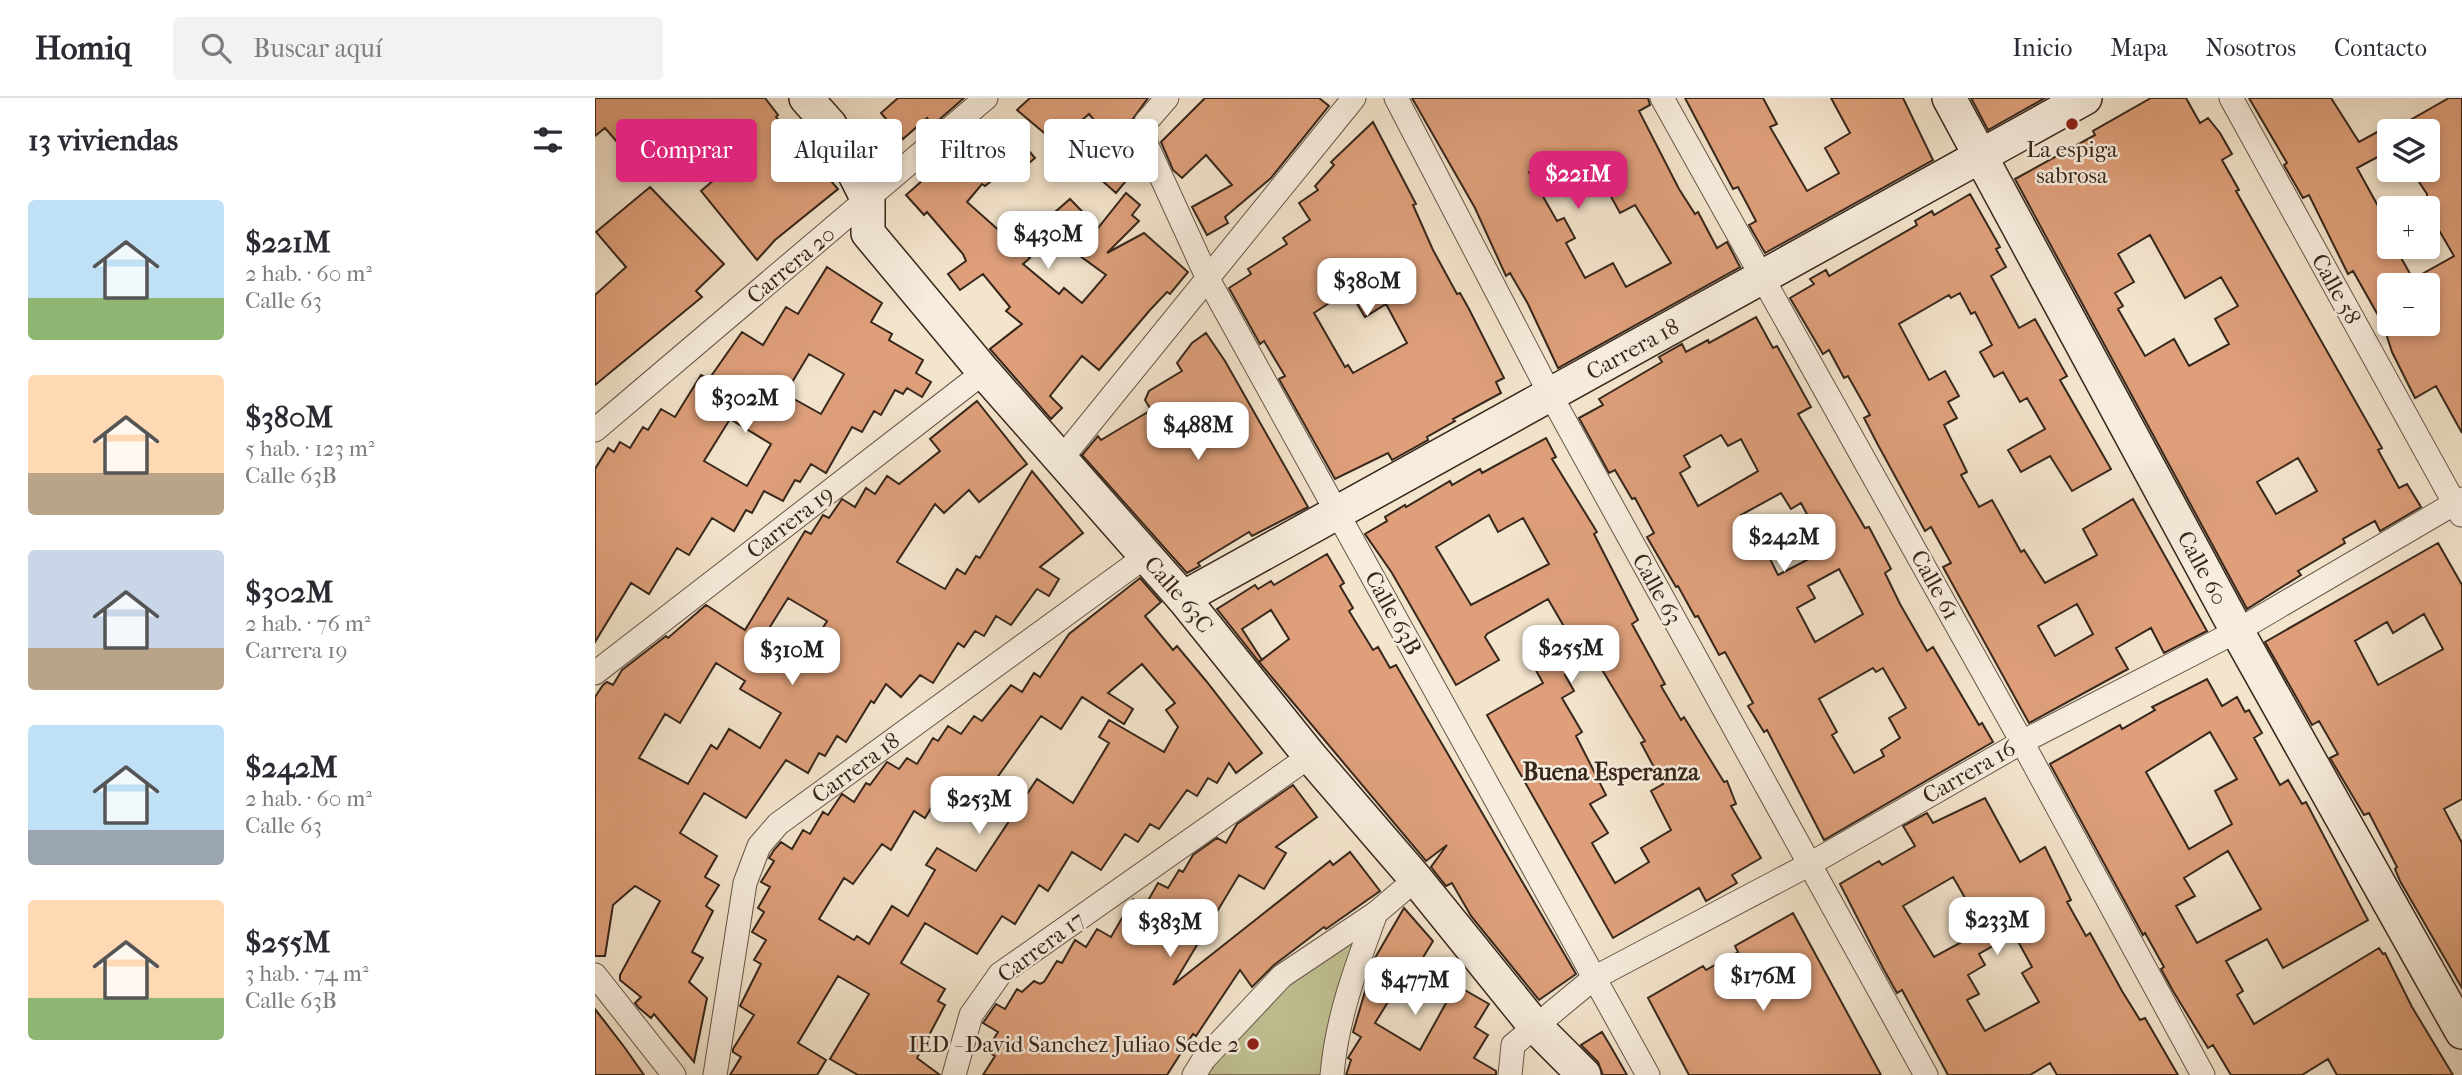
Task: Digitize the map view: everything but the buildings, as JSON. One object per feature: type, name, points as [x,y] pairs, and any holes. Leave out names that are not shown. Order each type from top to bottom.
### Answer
[{"type":"street","name":"Calle 63C","points":[[806,98],[830,125],[867,200],[868,233],[984,372],[1183,598],[1310,756],[1416,879],[1534,1025],[1584,1075]]},
{"type":"street","name":"Carrera 20","points":[[595,430],[986,98]]},
{"type":"street","name":"Calle 63B","points":[[1167,98],[1146,122],[1143,137],[1207,279],[1648,1075]]},
{"type":"street","points":[[1061,459],[1354,98]]},
{"type":"street","name":"Calle 63","points":[[1396,98],[1550,394],[1926,1075]]},
{"type":"street","name":"Calle 61","points":[[1662,98],[2022,742],[2203,1075]]},
{"type":"street","name":"Calle 60","points":[[1949,98],[2237,631],[2462,1032]]},
{"type":"street","name":"Carrera 18","points":[[1183,598],[2085,98]]},
{"type":"street","name":"Calle 58","points":[[2231,98],[2460,506]]},
{"type":"street","name":"Carrera 19","points":[[595,673],[984,372]]},
{"type":"street","name":"Carrera 16","points":[[1510,1075],[1513,1045],[1594,978],[1810,864],[2022,742],[2237,631],[2460,506]]},
{"type":"street","name":"Carrera 18","points":[[715,1075],[745,883],[759,846],[778,824],[1146,556]]},
{"type":"street","name":"Carrera 17","points":[[954,1075],[971,1015],[1000,974],[1310,756]]},
{"type":"street","points":[[1195,1075],[1204,1059],[1282,976],[1376,912],[1416,879]]},
{"type":"street","points":[[1332,1075],[1336,1035],[1347,992],[1376,912]]},
{"type":"street","points":[[595,975],[674,1075]]},
{"type":"green space","points":[[1359,934],[1323,1075],[1202,1075],[1257,1004]]},
{"type":"place","name":"La espiga sabrosa","points":[[2072,124]]},
{"type":"place","name":"IED - David Sanchez Juliao Sede 2","points":[[1253,1044]]},
{"type":"district","name":"Buena Esperanza","points":[[1611,772]]}]
